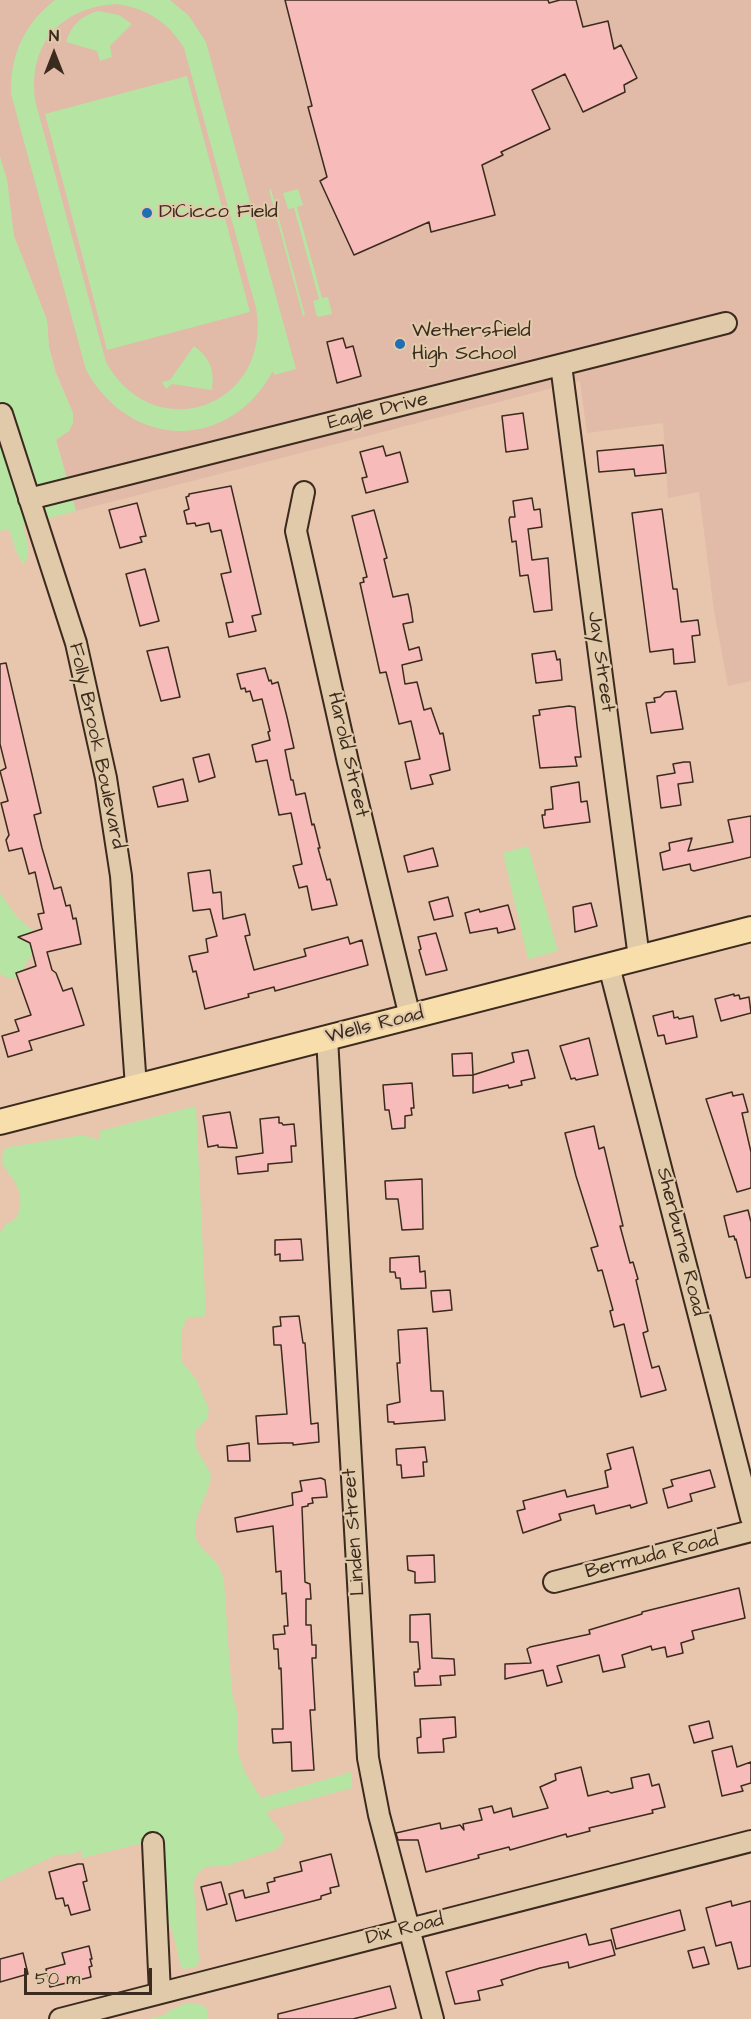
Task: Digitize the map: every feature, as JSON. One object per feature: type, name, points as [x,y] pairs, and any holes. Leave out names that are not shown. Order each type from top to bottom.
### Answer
[{"type":"main road","name":"Wells Road","points":[[0,1122],[751,929]]},
{"type":"street","name":"Eagle Drive","points":[[29,499],[726,322]]},
{"type":"street","name":"Jay Street","points":[[561,365],[639,958]]},
{"type":"street","name":"Folly Brook Boulevard","points":[[2,414],[76,644],[106,778],[121,876],[136,1087]]},
{"type":"street","name":"Harold Street","points":[[304,492],[296,531],[348,762],[410,1017]]},
{"type":"street","name":"Sherburne Road","points":[[609,966],[751,1518]]},
{"type":"street","name":"Linden Street","points":[[327,1038],[368,1758],[379,1815],[433,2019]]},
{"type":"street","name":"Bermuda Road","points":[[554,1582],[751,1532]]},
{"type":"street","name":"Dix Road","points":[[60,2019],[751,1841]]},
{"type":"street","points":[[153,1843],[160,1993]]},
{"type":"shaded area","name":"Wethersfield High School","points":[[0,0],[751,0],[751,681],[728,686],[714,611],[699,492],[668,498],[663,423],[587,433],[580,381],[76,511],[56,439],[69,431],[73,423],[73,413],[56,372],[49,347],[47,320],[14,236],[7,180],[0,156]]},
{"type":"green space","points":[[55,0],[170,0],[189,16],[206,42],[296,369],[274,375],[273,371],[254,397],[231,416],[206,427],[180,431],[153,427],[128,415],[105,396],[86,370],[11,94],[16,53],[27,30],[44,9]],"holes":[[[117,4],[128,6],[156,18],[171,31],[184,48],[256,308],[256,342],[246,370],[229,392],[205,405],[179,409],[152,404],[127,389],[106,362],[36,104],[34,83],[36,65],[42,48],[51,34],[63,22],[78,13]]]},
{"type":"green space","points":[[98,11],[119,15],[132,24],[110,46],[112,57],[100,61],[97,51],[66,42],[78,22]]},
{"type":"green space","name":"DiCicco Field","points":[[187,76],[250,312],[107,350],[45,114]]},
{"type":"green space","points":[[0,157],[7,180],[14,236],[47,320],[49,347],[55,372],[73,413],[73,423],[69,431],[56,440],[76,511],[23,525],[28,556],[23,564],[9,529],[0,531]]},
{"type":"green space","points":[[271,189],[305,315],[303,316],[269,190]]},
{"type":"green space","points":[[298,189],[303,205],[297,207],[322,298],[328,297],[332,314],[317,317],[313,301],[319,299],[294,208],[288,209],[283,193]]},
{"type":"green space","points":[[194,346],[208,360],[213,376],[212,390],[172,384],[166,389],[162,382],[170,380]]},
{"type":"green space","points":[[528,846],[558,951],[528,959],[503,853]]},
{"type":"green space","points":[[0,893],[17,917],[33,931],[38,947],[27,961],[22,975],[13,978],[5,977],[0,973]]},
{"type":"green space","points":[[196,1106],[206,1316],[187,1318],[181,1332],[182,1362],[196,1379],[209,1410],[207,1419],[196,1430],[197,1450],[211,1474],[195,1530],[197,1541],[216,1562],[224,1581],[230,1670],[233,1698],[238,1715],[238,1752],[244,1771],[261,1798],[351,1772],[352,1788],[267,1811],[284,1835],[282,1845],[275,1850],[229,1865],[204,1867],[196,1876],[193,1884],[200,1960],[196,1967],[185,1969],[181,1967],[170,1925],[163,1915],[143,1843],[82,1858],[81,1850],[74,1854],[56,1855],[0,1881],[0,1233],[6,1224],[17,1218],[20,1201],[18,1188],[2,1163],[3,1150],[9,1147],[82,1135],[100,1140],[100,1131]]},
{"type":"green space","points":[[187,2003],[203,2005],[207,2009],[207,2019],[150,2019],[165,2015],[168,2011]]},
{"type":"building","points":[[285,0],[548,0],[549,3],[576,0],[583,27],[608,21],[614,49],[621,45],[637,78],[624,85],[625,92],[583,112],[565,74],[532,90],[550,129],[501,152],[503,155],[482,165],[495,215],[431,232],[429,222],[354,255],[320,181],[327,177],[308,107],[312,106]]},
{"type":"building","points":[[343,338],[346,348],[353,346],[361,376],[337,383],[327,342]]},
{"type":"building","points":[[523,413],[528,449],[506,452],[502,416]]},
{"type":"building","points":[[663,445],[666,473],[635,476],[634,469],[599,472],[597,451]]},
{"type":"building","points":[[383,446],[386,456],[400,452],[408,482],[366,493],[362,478],[367,477],[360,452]]},
{"type":"building","points":[[231,486],[261,614],[252,616],[256,631],[229,637],[226,623],[233,622],[221,574],[231,572],[221,530],[211,532],[209,523],[196,526],[195,523],[187,524],[184,511],[189,509],[186,497],[189,494]]},
{"type":"building","points":[[532,498],[534,510],[540,509],[542,527],[528,529],[532,560],[548,558],[552,610],[534,612],[528,575],[520,576],[516,541],[512,542],[509,520],[510,517],[515,517],[513,501]]},
{"type":"building","points":[[137,503],[146,536],[140,537],[142,542],[120,548],[109,510]]},
{"type":"building","points":[[662,509],[673,589],[677,589],[681,622],[698,620],[700,635],[692,636],[695,662],[674,664],[673,649],[650,652],[632,513]]},
{"type":"building","points":[[374,510],[387,558],[384,559],[393,597],[408,594],[413,622],[403,624],[409,650],[419,647],[422,660],[402,665],[405,684],[417,682],[424,710],[431,708],[440,734],[443,733],[450,770],[430,775],[433,784],[411,789],[405,762],[420,759],[411,721],[399,724],[386,672],[380,673],[360,583],[364,582],[363,578],[367,577],[352,516]]},
{"type":"building","points":[[145,569],[159,621],[140,626],[126,574]]},
{"type":"building","points":[[168,647],[180,697],[161,701],[147,651]]},
{"type":"building","points":[[555,651],[557,660],[560,659],[562,680],[536,683],[532,654]]},
{"type":"building","points":[[6,663],[41,813],[34,815],[42,848],[54,889],[61,887],[66,906],[70,905],[73,919],[76,918],[81,944],[47,952],[52,970],[56,973],[63,991],[72,988],[84,1025],[29,1041],[32,1050],[8,1057],[2,1036],[19,1031],[15,1020],[31,1015],[16,973],[36,966],[30,943],[18,937],[42,929],[38,914],[44,913],[35,872],[29,874],[22,848],[9,851],[6,840],[9,835],[1,803],[8,801],[0,771],[6,768],[0,744],[0,664]]},
{"type":"building","points":[[265,668],[269,681],[271,680],[272,684],[278,682],[294,748],[285,750],[291,780],[293,780],[296,795],[305,793],[327,880],[330,879],[337,905],[312,910],[307,886],[299,888],[293,866],[302,864],[291,813],[279,815],[267,760],[256,762],[252,745],[270,740],[268,732],[270,731],[262,699],[253,701],[250,691],[246,692],[245,688],[241,689],[237,674]]},
{"type":"building","points":[[676,691],[683,729],[651,733],[646,703],[655,702],[654,698],[660,697],[665,692]]},
{"type":"building","points":[[575,707],[581,757],[575,757],[577,766],[540,768],[533,716],[540,715],[539,710]]},
{"type":"building","points":[[209,754],[215,777],[199,782],[193,758]]},
{"type":"building","points":[[690,762],[693,782],[678,784],[681,805],[661,808],[657,776],[675,773],[673,764]]},
{"type":"building","points":[[183,779],[188,801],[158,807],[153,787]]},
{"type":"building","points":[[579,782],[581,802],[587,801],[590,822],[544,828],[542,815],[545,815],[545,810],[553,809],[551,787]]},
{"type":"building","points":[[751,816],[751,857],[694,871],[691,870],[690,864],[663,870],[660,853],[670,850],[669,843],[692,838],[688,851],[733,842],[728,820]]},
{"type":"building","points":[[433,848],[438,866],[408,872],[404,856]]},
{"type":"building","points":[[210,870],[213,893],[221,892],[223,919],[245,914],[250,935],[245,936],[254,970],[306,956],[304,949],[348,937],[350,944],[362,940],[368,965],[275,991],[274,987],[248,994],[249,997],[205,1009],[196,971],[193,972],[189,956],[208,952],[206,939],[217,936],[210,909],[193,911],[188,873]]},
{"type":"building","points":[[448,897],[453,916],[434,920],[429,902]]},
{"type":"building","points":[[591,903],[597,926],[575,932],[573,907]]},
{"type":"building","points":[[508,905],[515,929],[498,933],[497,928],[470,933],[465,913]]},
{"type":"building","points":[[436,933],[447,970],[426,975],[418,937]]},
{"type":"building","points":[[734,994],[734,996],[739,995],[740,999],[749,997],[751,1013],[721,1021],[715,999]]},
{"type":"building","points":[[673,1011],[674,1018],[693,1016],[697,1037],[666,1044],[664,1035],[658,1036],[653,1016]]},
{"type":"building","points":[[589,1038],[598,1075],[571,1079],[560,1046]]},
{"type":"building","points":[[528,1050],[535,1078],[521,1081],[522,1085],[509,1088],[508,1085],[473,1093],[473,1075],[514,1062],[512,1053]]},
{"type":"building","points":[[472,1053],[473,1075],[453,1076],[452,1054]]},
{"type":"building","points":[[412,1083],[414,1108],[411,1108],[412,1115],[405,1116],[405,1128],[392,1129],[389,1110],[385,1110],[383,1085]]},
{"type":"building","points":[[732,1092],[733,1096],[743,1094],[748,1112],[742,1113],[751,1152],[751,1188],[737,1192],[706,1099]]},
{"type":"building","points":[[230,1112],[237,1148],[218,1147],[218,1145],[208,1147],[203,1116]]},
{"type":"building","points":[[279,1117],[279,1123],[283,1125],[294,1124],[296,1146],[291,1146],[292,1162],[268,1164],[268,1171],[238,1174],[236,1157],[263,1153],[260,1119]]},
{"type":"building","points":[[594,1126],[599,1149],[604,1147],[623,1226],[620,1226],[630,1263],[633,1262],[638,1279],[636,1280],[648,1331],[643,1333],[652,1368],[659,1366],[666,1390],[641,1397],[624,1324],[614,1327],[610,1311],[613,1310],[602,1270],[598,1271],[591,1248],[598,1246],[565,1133]]},
{"type":"building","points":[[422,1179],[423,1229],[402,1230],[398,1199],[386,1199],[385,1181]]},
{"type":"building","points":[[748,1210],[751,1222],[751,1277],[746,1278],[736,1239],[734,1236],[729,1237],[724,1216]]},
{"type":"building","points":[[301,1239],[303,1260],[280,1261],[280,1254],[275,1255],[275,1240]]},
{"type":"building","points":[[419,1256],[420,1272],[425,1271],[426,1288],[401,1289],[400,1278],[396,1278],[395,1272],[390,1272],[390,1258]]},
{"type":"building","points":[[450,1290],[452,1310],[433,1312],[431,1291]]},
{"type":"building","points":[[299,1316],[303,1343],[305,1343],[311,1424],[318,1423],[319,1442],[293,1445],[293,1443],[258,1444],[256,1416],[287,1414],[281,1345],[274,1345],[273,1327],[281,1326],[280,1317]]},
{"type":"building","points":[[427,1328],[431,1391],[443,1391],[445,1420],[394,1424],[394,1422],[388,1422],[387,1405],[400,1402],[397,1363],[400,1363],[398,1330]]},
{"type":"building","points":[[249,1443],[250,1461],[228,1461],[227,1446]]},
{"type":"building","points":[[425,1447],[427,1462],[423,1462],[424,1476],[402,1478],[401,1465],[397,1465],[396,1449]]},
{"type":"building","points":[[633,1447],[647,1503],[596,1514],[594,1505],[559,1514],[561,1520],[523,1533],[517,1511],[525,1509],[523,1501],[565,1490],[567,1497],[608,1487],[605,1471],[611,1469],[607,1454]]},
{"type":"building","points":[[710,1470],[715,1487],[690,1494],[692,1501],[668,1508],[663,1489],[673,1486],[671,1480]]},
{"type":"building","points":[[321,1478],[325,1480],[327,1497],[312,1498],[313,1503],[302,1507],[305,1582],[310,1584],[311,1599],[306,1599],[306,1625],[311,1625],[312,1645],[316,1645],[316,1658],[312,1658],[315,1710],[310,1710],[314,1770],[292,1771],[291,1742],[273,1743],[272,1729],[283,1729],[283,1723],[281,1668],[279,1669],[278,1649],[274,1649],[273,1635],[285,1634],[284,1626],[288,1626],[286,1593],[282,1594],[281,1571],[276,1572],[273,1526],[237,1532],[235,1518],[293,1505],[292,1493],[302,1491],[300,1481]]},
{"type":"building","points":[[434,1555],[435,1582],[415,1583],[415,1572],[408,1570],[407,1556]]},
{"type":"building","points":[[739,1588],[745,1618],[692,1631],[694,1639],[681,1643],[683,1653],[667,1657],[665,1647],[652,1650],[651,1646],[622,1655],[625,1667],[603,1672],[599,1655],[557,1666],[562,1682],[547,1686],[543,1670],[505,1679],[505,1664],[531,1663],[527,1649],[530,1647],[590,1634],[589,1630],[642,1614],[642,1612]]},
{"type":"building","points":[[430,1614],[432,1658],[454,1659],[455,1675],[440,1676],[441,1685],[415,1686],[414,1672],[420,1669],[418,1642],[410,1642],[410,1615]]},
{"type":"building","points":[[455,1717],[456,1737],[443,1739],[444,1752],[418,1753],[417,1738],[421,1737],[420,1719]]},
{"type":"building","points":[[709,1721],[713,1738],[694,1743],[689,1726]]},
{"type":"building","points":[[732,1746],[737,1767],[751,1762],[751,1783],[741,1786],[743,1791],[722,1796],[712,1751]]},
{"type":"building","points":[[581,1767],[588,1796],[633,1788],[631,1778],[649,1774],[652,1786],[659,1784],[665,1807],[652,1810],[653,1813],[589,1828],[590,1831],[567,1837],[566,1834],[510,1850],[509,1847],[478,1855],[479,1858],[426,1872],[418,1840],[398,1840],[396,1833],[440,1823],[441,1829],[460,1825],[464,1830],[463,1824],[482,1820],[479,1809],[492,1806],[494,1813],[511,1808],[513,1817],[548,1808],[540,1787],[556,1780],[555,1774]]},
{"type":"building","points":[[331,1854],[339,1886],[330,1888],[331,1893],[321,1896],[321,1899],[236,1921],[229,1894],[243,1890],[245,1898],[269,1892],[267,1883],[275,1881],[274,1878],[302,1871],[300,1862]]},
{"type":"building","points":[[83,1864],[87,1881],[83,1882],[90,1910],[71,1915],[63,1898],[56,1899],[49,1872]]},
{"type":"building","points":[[221,1882],[227,1904],[207,1910],[201,1887]]},
{"type":"building","points":[[731,1901],[732,1906],[751,1901],[751,1966],[738,1969],[731,1942],[716,1946],[706,1908]]},
{"type":"building","points":[[680,1910],[685,1930],[616,1949],[611,1929]]},
{"type":"building","points":[[586,1934],[589,1945],[611,1940],[615,1955],[569,1968],[568,1962],[540,1968],[501,1980],[503,1985],[478,1991],[480,2000],[455,2004],[446,1972]]},
{"type":"building","points":[[89,1946],[92,1959],[90,1959],[92,1966],[89,1967],[91,1977],[50,1987],[46,1969],[65,1964],[62,1953]]},
{"type":"building","points":[[704,1947],[709,1964],[693,1968],[688,1951]]},
{"type":"building","points":[[23,1953],[28,1974],[0,1982],[0,1959]]},
{"type":"building","points":[[390,1986],[396,2008],[353,2019],[278,2019],[278,2014]]},
{"type":"place","name":"DiCicco Field","points":[[147,213]]},
{"type":"place","name":"Wethersfield High School","points":[[400,344]]}]
